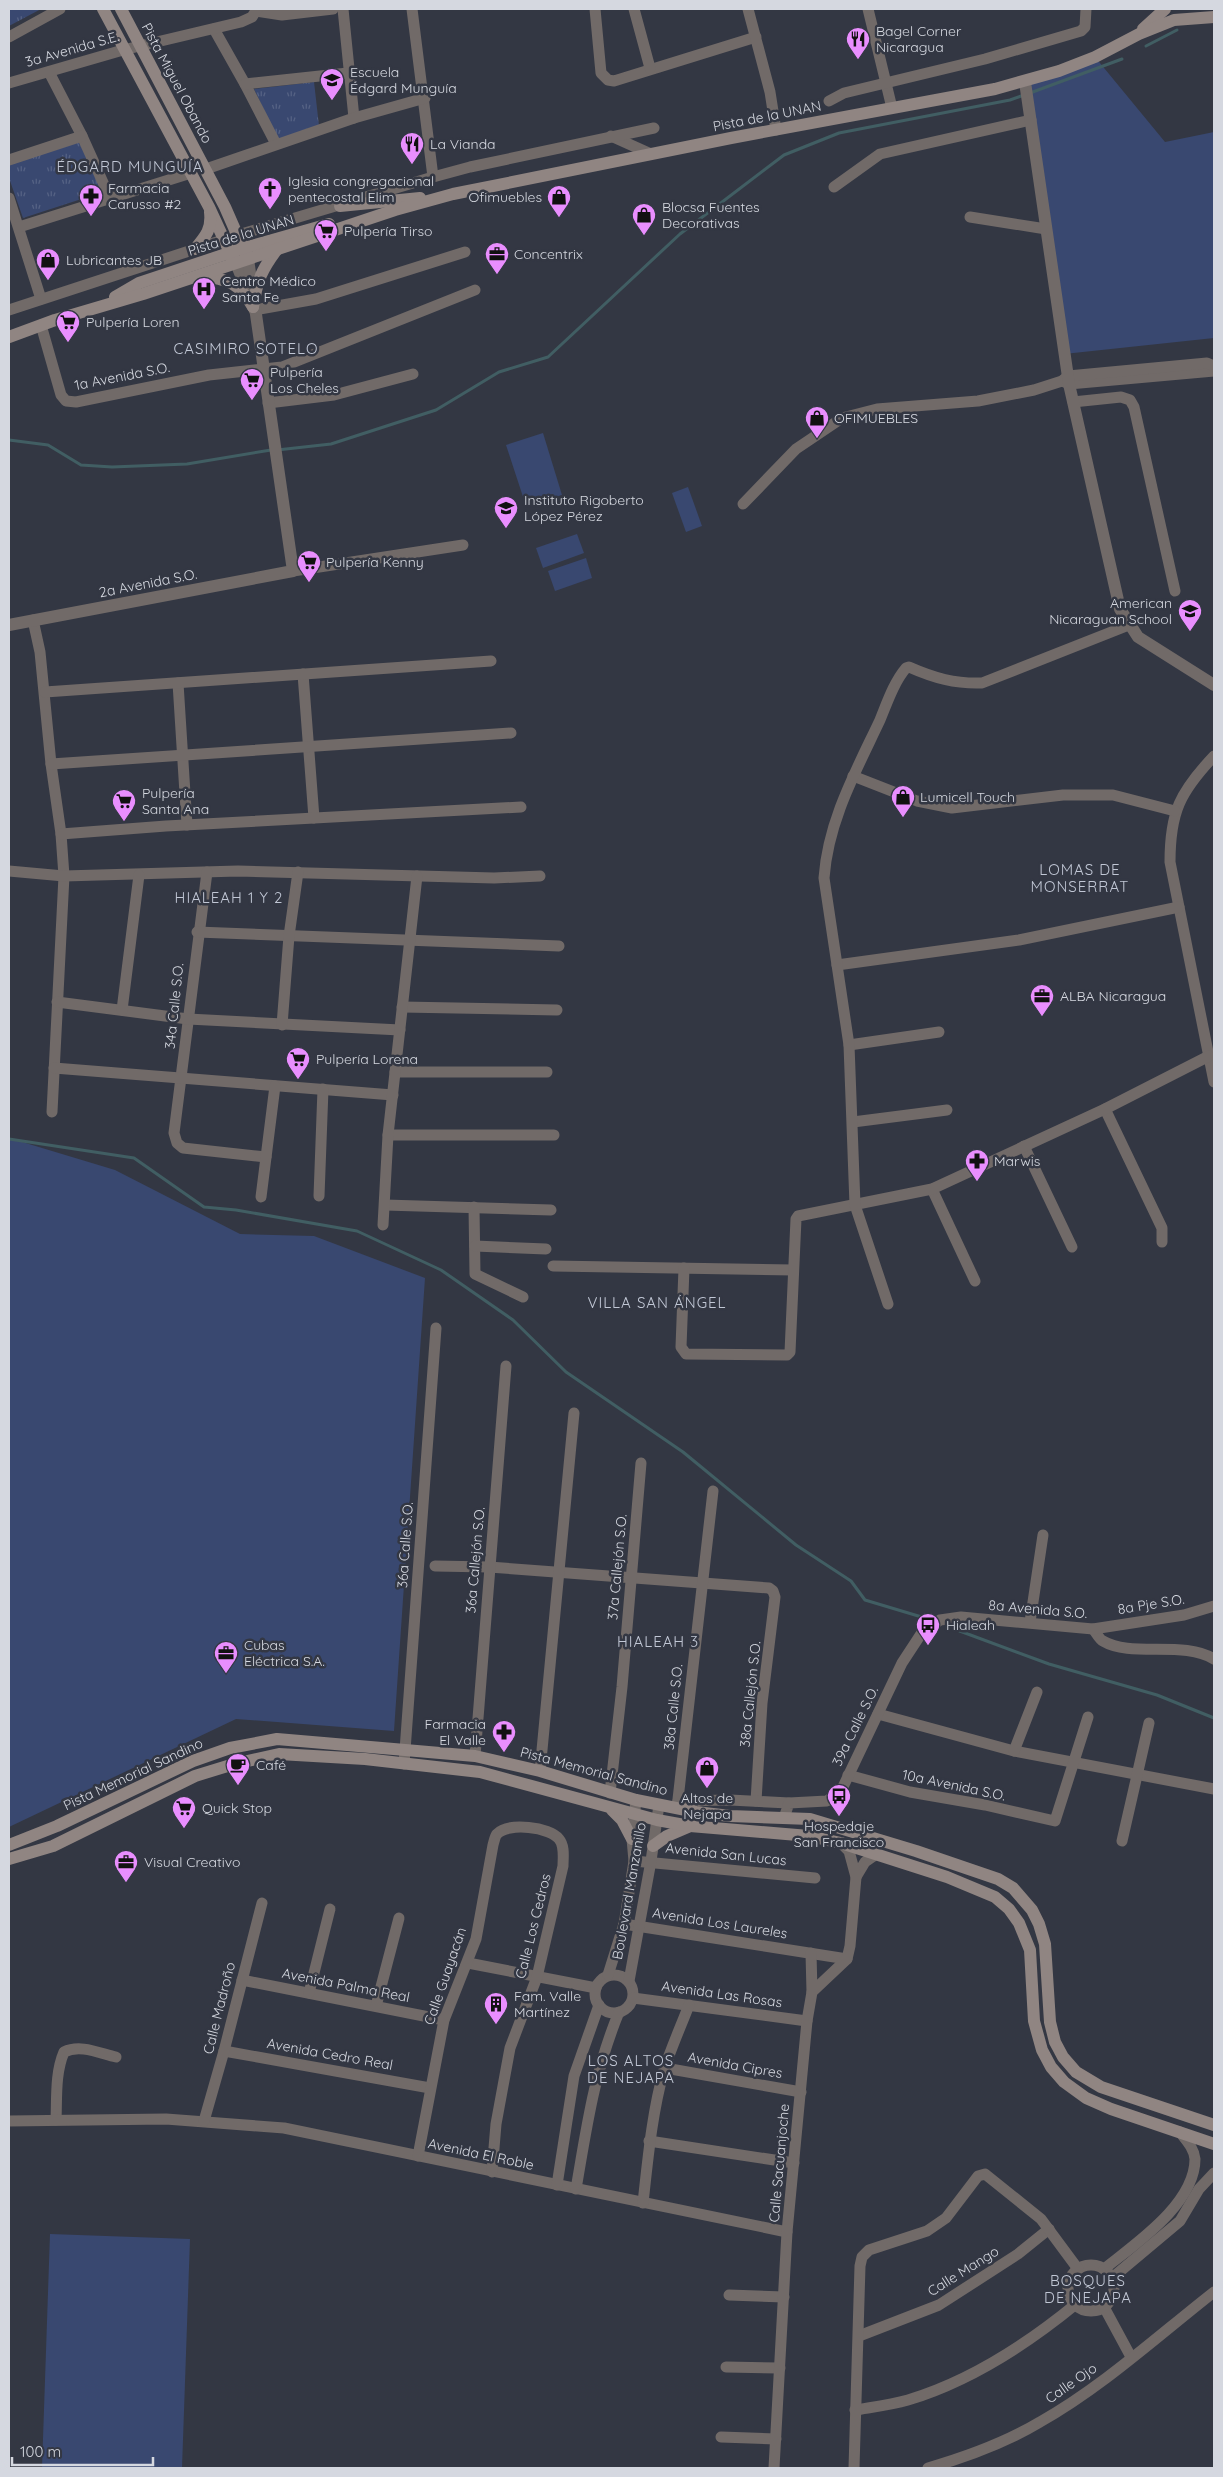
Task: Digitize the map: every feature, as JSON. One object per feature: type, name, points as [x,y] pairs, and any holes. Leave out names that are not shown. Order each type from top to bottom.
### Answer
[{"type":"main road","name":"Pista Miguel Obando","points":[[103,9],[225,240],[239,256]]},
{"type":"main road","name":"Pista Miguel Obando","points":[[121,9],[206,169],[238,236],[239,256]]},
{"type":"main road","name":"Pista de la UNAN","points":[[1139,34],[1165,9]]},
{"type":"main road","name":"Pista de la UNAN","points":[[9,337],[101,305],[143,294],[239,256],[278,248],[395,210],[485,187],[892,108],[1027,94],[1139,34],[1174,20],[1214,17]]},
{"type":"main road","points":[[340,206],[416,198],[440,198]]},
{"type":"main road","points":[[195,249],[208,234],[211,223],[209,207]]},
{"type":"main road","name":"Pista de la UNAN","points":[[101,305],[139,283],[239,256],[358,216],[395,210]]},
{"type":"main road","points":[[254,308],[257,282],[266,264],[278,248]]},
{"type":"main road","points":[[195,275],[217,278],[236,284],[246,294],[254,308]]},
{"type":"main road","name":"Pista Memorial Sandino","points":[[9,1845],[57,1826],[193,1761],[230,1748],[276,1739],[475,1756],[540,1771],[610,1793],[659,1805],[678,1805],[730,1816],[810,1820],[838,1826],[989,1876],[1013,1888],[1032,1910],[1039,1924],[1045,1944],[1050,2022],[1055,2042],[1063,2057],[1076,2072],[1101,2086],[1214,2125]]},
{"type":"main road","name":"Pista Memorial Sandino","points":[[9,1859],[53,1846],[195,1776],[234,1764],[279,1754],[480,1772],[612,1810],[656,1820],[690,1826],[804,1836],[841,1844],[978,1889],[995,1897],[1009,1909],[1019,1923],[1030,1950],[1034,2021],[1042,2050],[1051,2066],[1064,2082],[1086,2098],[1112,2109],[1214,2144]]},
{"type":"main road","points":[[57,1826],[69,1825],[92,1817],[105,1821],[108,1809],[130,1797],[135,1790]]},
{"type":"main road","points":[[612,1810],[622,1820],[632,1839]]},
{"type":"main road","points":[[740,1830],[754,1826],[779,1826],[784,1818]]},
{"type":"main road","points":[[653,1846],[666,1836],[690,1826]]},
{"type":"street","points":[[9,37],[60,9]]},
{"type":"street","points":[[256,10],[282,15],[333,9]]},
{"type":"street","points":[[343,9],[354,118]]},
{"type":"street","points":[[412,9],[425,98],[433,177]]},
{"type":"street","points":[[595,9],[601,73],[608,80],[614,81],[650,68],[756,37]]},
{"type":"street","points":[[634,9],[650,68]]},
{"type":"street","points":[[748,9],[776,130]]},
{"type":"street","points":[[868,9],[892,108]]},
{"type":"street","points":[[829,101],[844,93],[985,59],[1081,31],[1085,27],[1086,9]]},
{"type":"street","name":"3a Avenida S.E.","points":[[11,79],[50,72],[123,50],[241,22],[252,17],[256,10]]},
{"type":"street","points":[[214,29],[246,84],[276,144]]},
{"type":"street","points":[[50,72],[110,198]]},
{"type":"street","points":[[246,84],[348,73]]},
{"type":"street","points":[[1027,94],[1066,380],[1073,402],[1120,609],[1138,637],[1214,685]]},
{"type":"street","points":[[206,169],[354,118],[425,98]]},
{"type":"street","points":[[834,187],[880,154],[1031,120]]},
{"type":"street","points":[[9,310],[195,249],[433,177],[654,128]]},
{"type":"street","points":[[9,160],[82,136]]},
{"type":"street","points":[[611,136],[651,154]]},
{"type":"street","points":[[19,227],[191,173]]},
{"type":"street","points":[[9,198],[42,299]]},
{"type":"street","points":[[970,217],[1046,229]]},
{"type":"street","points":[[254,308],[316,299],[465,252]]},
{"type":"street","name":"Pista Miguel Obando","points":[[239,256],[254,308],[293,571]]},
{"type":"street","points":[[262,369],[282,367],[475,290]]},
{"type":"street","name":"1a Avenida S.O.","points":[[41,325],[61,395],[66,401],[76,402],[209,375],[262,369]]},
{"type":"street","points":[[743,504],[796,449],[842,418],[877,409],[978,401],[1034,390],[1066,380],[1207,363],[1214,366]]},
{"type":"street","points":[[1066,380],[1214,371]]},
{"type":"street","points":[[268,403],[334,395],[413,374]]},
{"type":"street","points":[[1073,402],[1120,397],[1130,400],[1134,406],[1175,591]]},
{"type":"street","points":[[293,571],[464,546]]},
{"type":"street","name":"2a Avenida S.O.","points":[[9,625],[293,571]]},
{"type":"street","points":[[33,620],[40,652],[45,692],[51,764],[62,834],[64,876],[52,1112]]},
{"type":"street","points":[[888,1304],[855,1205],[853,1122],[848,1045],[824,878],[826,854],[831,832],[853,776],[906,668],[909,667],[936,679],[964,684],[982,683],[1129,625]]},
{"type":"street","points":[[45,692],[491,661]]},
{"type":"street","points":[[304,674],[314,818]]},
{"type":"street","points":[[178,683],[187,825]]},
{"type":"street","points":[[51,764],[511,733]]},
{"type":"street","points":[[1214,756],[1187,787],[1175,811],[1170,838],[1170,862],[1210,1037],[1209,1056],[1214,1082]]},
{"type":"street","points":[[853,776],[918,801],[952,808],[1063,795],[1113,795],[1175,811]]},
{"type":"street","points":[[62,834],[187,825],[522,807]]},
{"type":"street","points":[[9,871],[64,876],[207,872],[540,876]]},
{"type":"street","name":"34a Calle S.O.","points":[[207,872],[174,1133],[176,1143],[183,1148],[266,1157]]},
{"type":"street","points":[[282,1025],[289,936],[298,872]]},
{"type":"street","points":[[122,1010],[139,875]]},
{"type":"street","points":[[383,1225],[388,1135],[417,876]]},
{"type":"street","points":[[836,965],[1019,940],[1179,907]]},
{"type":"street","points":[[198,932],[410,942],[559,946]]},
{"type":"street","points":[[57,1002],[188,1020],[400,1030]]},
{"type":"street","points":[[402,1007],[557,1010]]},
{"type":"street","points":[[848,1045],[939,1032]]},
{"type":"street","points":[[684,1268],[681,1347],[686,1354],[788,1355],[790,1352],[796,1219],[932,1189],[1105,1108],[1209,1056]]},
{"type":"street","points":[[54,1068],[181,1080],[393,1095]]},
{"type":"street","points":[[395,1072],[548,1072]]},
{"type":"street","points":[[261,1197],[275,1086]]},
{"type":"street","points":[[319,1196],[324,1089]]},
{"type":"street","points":[[1105,1108],[1162,1228],[1162,1242]]},
{"type":"street","points":[[853,1122],[946,1110]]},
{"type":"street","points":[[388,1135],[554,1134]]},
{"type":"street","points":[[1024,1146],[1072,1247]]},
{"type":"street","points":[[932,1189],[975,1281]]},
{"type":"street","points":[[385,1205],[551,1210]]},
{"type":"street","points":[[474,1207],[475,1274],[523,1297]]},
{"type":"street","points":[[474,1246],[546,1249]]},
{"type":"street","points":[[553,1266],[794,1270]]},
{"type":"street","name":"36a Calle S.O.","points":[[404,1764],[436,1328]]},
{"type":"street","name":"36a Callejón S.O.","points":[[475,1756],[506,1366]]},
{"type":"street","points":[[540,1771],[574,1413]]},
{"type":"street","name":"37a Callejón S.O.","points":[[610,1793],[632,1579],[641,1463]]},
{"type":"street","name":"38a Calle S.O.","points":[[678,1805],[713,1491]]},
{"type":"street","points":[[1030,1622],[1043,1535]]},
{"type":"street","points":[[435,1566],[489,1567],[702,1583]]},
{"type":"street","name":"38a Callejón S.O.","points":[[702,1583],[769,1588],[773,1591],[775,1597],[762,1703],[756,1801]]},
{"type":"street","name":"8a Pje S.O.","points":[[1093,1629],[1184,1615],[1214,1606]]},
{"type":"street","name":"8a Avenida S.O.","points":[[940,1620],[961,1617],[1093,1629],[1102,1640],[1122,1647],[1165,1649],[1207,1654],[1214,1659]]},
{"type":"street","name":"39a Calle S.O.","points":[[678,1805],[756,1801],[789,1803],[827,1801],[842,1789],[902,1663],[921,1634],[940,1620]]},
{"type":"street","points":[[1014,1751],[1037,1692]]},
{"type":"street","points":[[878,1714],[1014,1751],[1214,1789]]},
{"type":"street","points":[[1072,1763],[1088,1717]]},
{"type":"street","points":[[1122,1841],[1149,1723]]},
{"type":"street","name":"10a Avenida S.O.","points":[[848,1775],[910,1792],[985,1805],[1055,1822],[1072,1763]]},
{"type":"street","name":"Boulevard Manzanillo","points":[[608,1975],[624,1924],[634,1861],[632,1839],[636,1800]]},
{"type":"street","points":[[784,1818],[789,1803]]},
{"type":"street","name":"Boulevard Manzanillo","points":[[629,1981],[651,1861],[659,1805]]},
{"type":"street","name":"Calle Los Cedros","points":[[492,2172],[496,2124],[510,2048],[537,1977],[563,1866],[563,1849],[559,1839],[550,1833],[530,1828],[508,1828],[497,1834]]},
{"type":"street","name":"Calle Guayacán","points":[[418,2156],[444,2020],[476,1939],[497,1834]]},
{"type":"street","points":[[812,1992],[847,1959],[850,1946],[856,1877],[849,1852],[841,1844]]},
{"type":"street","points":[[856,1877],[865,1862],[875,1855]]},
{"type":"street","name":"Avenida San Lucas","points":[[634,1861],[651,1861],[815,1878]]},
{"type":"street","name":"Calle Madroño","points":[[204,2121],[262,1903]]},
{"type":"street","points":[[309,1993],[330,1909]]},
{"type":"street","points":[[376,2006],[399,1918]]},
{"type":"street","name":"Avenida Los Laureles","points":[[624,1924],[847,1959]]},
{"type":"street","points":[[810,1953],[812,1992]]},
{"type":"street","points":[[468,1963],[596,1988]]},
{"type":"street","points":[[608,1975],[619,1975],[629,1981],[633,1998],[628,2007],[619,2012],[608,2012],[599,2005],[595,1994],[602,1978],[608,1975]]},
{"type":"street","name":"Avenida Palma Real","points":[[242,1980],[444,2020]]},
{"type":"street","name":"Calle Sacuanjoche","points":[[774,2468],[787,2232],[807,2021],[812,1992]]},
{"type":"street","name":"Avenida Las Rosas","points":[[633,1998],[807,2021]]},
{"type":"street","points":[[557,2185],[574,2076],[599,2005]]},
{"type":"street","points":[[643,2203],[649,2141],[665,2068],[689,2005]]},
{"type":"street","points":[[576,2189],[592,2094],[605,2047],[619,2012]]},
{"type":"street","points":[[56,2120],[58,2078],[64,2052],[72,2048],[84,2049],[116,2057]]},
{"type":"street","name":"Avenida Cedro Real","points":[[224,2051],[430,2088]]},
{"type":"street","name":"Avenida Cipres","points":[[665,2068],[801,2092]]},
{"type":"street","name":"Avenida El Roble","points":[[9,2121],[166,2119],[284,2128],[787,2232]]},
{"type":"street","points":[[1108,2274],[1180,2221],[1194,2187],[1195,2160],[1192,2149],[1180,2132]]},
{"type":"street","points":[[649,2141],[794,2163]]},
{"type":"street","points":[[1194,2187],[1214,2173]]},
{"type":"street","points":[[854,2468],[860,2266],[862,2257],[868,2250],[927,2232],[946,2218],[978,2176],[985,2174],[1042,2220],[1078,2269]]},
{"type":"street","name":"Calle Mango","points":[[859,2336],[939,2305],[1018,2254],[1048,2229]]},
{"type":"street","points":[[1089,2264],[1108,2274],[1114,2286],[1112,2297],[1104,2307],[1093,2311],[1082,2309],[1072,2301],[1068,2290],[1070,2278],[1078,2269],[1089,2264]]},
{"type":"street","name":"Calle Ojo","points":[[928,2468],[971,2455],[1041,2422],[1131,2357],[1214,2292]]},
{"type":"street","points":[[729,2296],[784,2297]]},
{"type":"street","points":[[855,2410],[907,2400],[950,2385],[995,2362],[1041,2333],[1076,2304]]},
{"type":"street","points":[[1104,2307],[1131,2357]]},
{"type":"street","points":[[726,2367],[780,2368]]},
{"type":"street","points":[[721,2438],[776,2439]]},
{"type":"green space","points":[[9,9],[41,9],[9,26]]},
{"type":"green space","points":[[1095,57],[1165,142],[1214,132],[1214,338],[1064,354],[1025,82]]},
{"type":"green space","points":[[314,82],[319,126],[278,140],[254,89]]},
{"type":"green space","points":[[79,142],[103,192],[23,218],[9,178],[9,165]]},
{"type":"green space","points":[[543,433],[562,495],[526,506],[506,445]]},
{"type":"green space","points":[[688,487],[702,526],[686,532],[672,493]]},
{"type":"green space","points":[[577,534],[584,553],[543,568],[536,548]]},
{"type":"green space","points":[[586,558],[592,578],[555,591],[548,571]]},
{"type":"green space","points":[[9,1138],[115,1170],[240,1234],[314,1236],[425,1278],[394,1731],[236,1719],[9,1827]]},
{"type":"green space","points":[[50,2234],[190,2239],[182,2468],[42,2468]]},
{"type":"waterway","points":[[1146,46],[1177,30]]},
{"type":"waterway","points":[[1030,93],[1122,59]]},
{"type":"waterway","points":[[277,450],[331,444],[436,410],[499,372],[548,357],[680,234],[784,155],[839,133],[1010,100],[1024,95]]},
{"type":"waterway","points":[[9,440],[48,445],[81,465],[112,467],[187,464],[271,450]]},
{"type":"waterway","points":[[9,1139],[134,1158],[204,1207],[236,1210],[357,1231],[441,1270],[513,1320],[566,1372],[683,1452],[796,1545],[851,1581],[865,1600],[935,1621]]},
{"type":"waterway","points":[[957,1630],[1049,1664],[1157,1695],[1214,1718]]},
{"type":"place","name":"Bagel Corner Nicaragua","points":[[858,60]]},
{"type":"place","name":"Escuela Édgard Munguía","points":[[332,101]]},
{"type":"place","name":"La Vianda","points":[[412,165]]},
{"type":"place","name":"Iglesia congregacional pentecostal Elim","points":[[270,210]]},
{"type":"place","name":"Farmacia Carusso #2","points":[[91,217]]},
{"type":"place","name":"Ofimuebles","points":[[559,218]]},
{"type":"place","name":"Blocsa Fuentes Decorativas","points":[[644,236]]},
{"type":"place","name":"Pulpería Tirso","points":[[326,252]]},
{"type":"place","name":"Concentrix","points":[[497,275]]},
{"type":"place","name":"Lubricantes JB","points":[[48,281]]},
{"type":"place","name":"Centro Médico Santa Fe","points":[[204,310]]},
{"type":"place","name":"Pulpería Loren","points":[[68,343]]},
{"type":"place","name":"Pulpería Los Cheles","points":[[252,401]]},
{"type":"place","name":"OFIMUEBLES","points":[[817,439]]},
{"type":"place","name":"Instituto Rigoberto López Pérez","points":[[506,529]]},
{"type":"place","name":"Pulpería Kenny","points":[[309,583]]},
{"type":"place","name":"American Nicaraguan School","points":[[1190,632]]},
{"type":"place","name":"Lumicell Touch","points":[[903,818]]},
{"type":"place","name":"Pulpería Santa Ana","points":[[124,822]]},
{"type":"place","name":"ALBA Nicaragua","points":[[1042,1017]]},
{"type":"place","name":"Pulpería Lorena","points":[[298,1080]]},
{"type":"place","name":"Marwis","points":[[977,1182]]},
{"type":"place","name":"Hialeah","points":[[928,1646]]},
{"type":"place","name":"Cubas Eléctrica S.A.","points":[[226,1674]]},
{"type":"place","name":"Farmacia El Valle","points":[[504,1753]]},
{"type":"place","name":"Café","points":[[238,1786]]},
{"type":"place","name":"Altos de Nejapa","points":[[707,1789]]},
{"type":"place","name":"Hospedaje San Francisco","points":[[839,1817]]},
{"type":"place","name":"Quick Stop","points":[[184,1829]]},
{"type":"place","name":"Visual Creativo","points":[[126,1883]]},
{"type":"place","name":"Fam. Valle Martínez","points":[[496,2025]]},
{"type":"district","name":"ÉDGARD MUNGUÍA","points":[[130,166]]},
{"type":"district","name":"CASIMIRO SOTELO","points":[[246,348]]},
{"type":"district","name":"LOMAS DE MONSERRAT","points":[[1080,878]]},
{"type":"district","name":"HIALEAH 1 Y 2","points":[[229,897]]},
{"type":"district","name":"VILLA SAN ÁNGEL","points":[[657,1302]]},
{"type":"district","name":"HIALEAH 3","points":[[658,1641]]},
{"type":"district","name":"LOS ALTOS DE NEJAPA","points":[[631,2068]]},
{"type":"district","name":"BOSQUES DE NEJAPA","points":[[1088,2288]]}]
